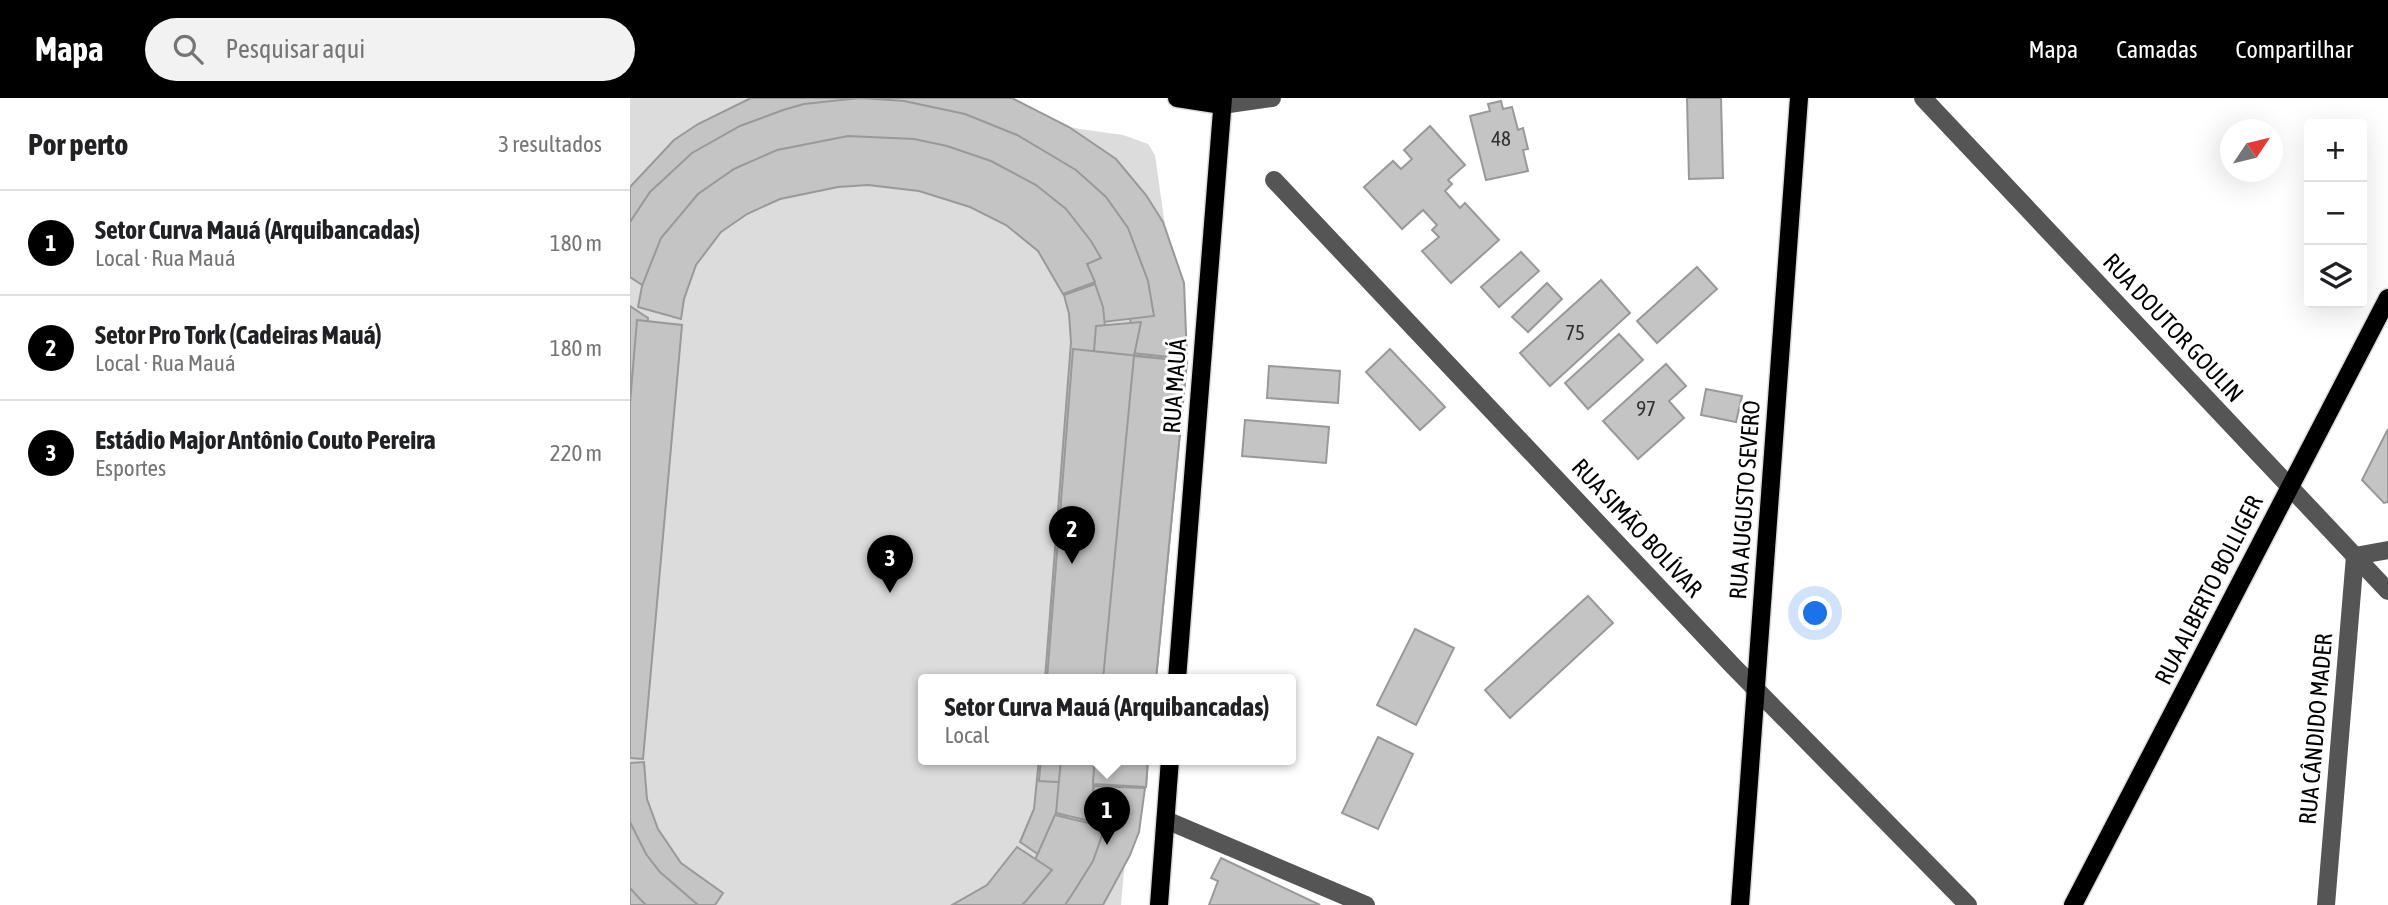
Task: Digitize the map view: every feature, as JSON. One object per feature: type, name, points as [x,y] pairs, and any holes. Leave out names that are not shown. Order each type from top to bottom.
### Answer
[{"type":"main road","points":[[1177,98],[1222,101]]},
{"type":"main road","name":"RUA AUGUSTO SEVERO","points":[[1741,905],[1799,98]]},
{"type":"main road","name":"RUA MAUÁ","points":[[1177,674],[1222,101]]},
{"type":"main road","name":"RUA ALBERTO BOLLIGER","points":[[2074,905],[2388,298]]},
{"type":"main road","points":[[1159,905],[1170,765]]},
{"type":"street","points":[[1222,101],[1272,98]]},
{"type":"street","name":"RUA DOUTOR GOULIN","points":[[1923,98],[2388,591]]},
{"type":"street","name":"RUA SIMÃO BOLÍVAR","points":[[1274,180],[1756,689],[1968,905]]},
{"type":"street","points":[[2355,556],[2388,551]]},
{"type":"street","name":"RUA CÂNDIDO MADER","points":[[2326,905],[2355,556]]},
{"type":"street","points":[[1166,820],[1366,905]]},
{"type":"shaded area","points":[[630,98],[932,98],[1080,129],[1123,135],[1148,144],[1155,155],[1175,297],[1141,674],[918,674],[918,765],[1133,765],[1121,905],[630,905]]},
{"type":"building","points":[[751,98],[1012,98],[1069,127],[1116,159],[1146,195],[1163,222],[1184,283],[1187,359],[1132,353],[1130,312],[1119,267],[1100,230],[1076,200],[1017,161],[988,147],[933,132],[896,127],[845,128],[802,134],[763,146],[717,169],[693,188],[666,218],[643,259],[630,249],[630,187],[674,140],[698,124]]},
{"type":"building","points":[[860,98],[904,101],[965,114],[1017,135],[1076,170],[1106,197],[1128,228],[1148,281],[1154,316],[1095,323],[1088,293],[1070,253],[1050,227],[1030,211],[957,175],[903,163],[836,162],[775,175],[729,199],[695,228],[670,266],[662,298],[630,277],[630,222],[650,192],[692,153],[740,126],[783,110],[804,104]]},
{"type":"building","points":[[1687,98],[1721,98],[1723,178],[1689,179]]},
{"type":"building","points":[[1501,101],[1503,109],[1512,107],[1518,130],[1523,128],[1528,149],[1523,150],[1528,171],[1486,180],[1470,116],[1490,111],[1488,104]]},
{"type":"building","points":[[1430,126],[1465,165],[1448,180],[1452,184],[1445,191],[1460,208],[1465,203],[1499,240],[1451,283],[1422,251],[1439,237],[1432,230],[1437,225],[1423,210],[1402,229],[1364,187],[1393,161],[1401,169],[1412,159],[1404,150]]},
{"type":"building","points":[[848,136],[914,139],[947,146],[991,161],[1036,185],[1066,209],[1091,241],[1101,258],[1087,264],[1095,282],[1063,294],[1038,251],[1006,225],[970,207],[919,191],[868,185],[838,187],[780,199],[747,214],[721,232],[696,265],[684,299],[681,319],[638,307],[642,286],[661,238],[698,194],[734,169],[777,150]]},
{"type":"building","points":[[1521,252],[1539,271],[1499,307],[1481,287]]},
{"type":"building","points":[[1697,267],[1717,289],[1657,343],[1637,321]]},
{"type":"building","points":[[1601,280],[1630,313],[1550,386],[1520,353]]},
{"type":"building","points":[[1547,283],[1562,299],[1528,332],[1512,317]]},
{"type":"building","points":[[1095,284],[1103,307],[1107,346],[1080,674],[1045,674],[1071,342],[1069,314],[1064,295]]},
{"type":"building","points":[[630,306],[648,318],[630,527]]},
{"type":"building","points":[[637,320],[682,325],[643,759],[630,758],[630,403]]},
{"type":"building","points":[[1141,322],[1134,356],[1103,674],[1068,674],[1096,326]]},
{"type":"building","points":[[1619,334],[1643,360],[1588,409],[1565,383]]},
{"type":"building","points":[[1073,349],[1187,361],[1156,674],[1047,674]]},
{"type":"building","points":[[1390,349],[1445,407],[1420,430],[1366,372]]},
{"type":"building","points":[[1134,356],[1187,361],[1156,674],[1103,674]]},
{"type":"building","points":[[1666,364],[1686,386],[1669,401],[1684,418],[1638,459],[1603,421]]},
{"type":"building","points":[[1269,366],[1340,371],[1338,403],[1267,398]]},
{"type":"building","points":[[1706,389],[1742,396],[1736,422],[1701,415]]},
{"type":"building","points":[[1245,420],[1329,427],[1326,463],[1242,456]]},
{"type":"building","points":[[2388,429],[2388,502],[2384,503],[2362,480]]},
{"type":"building","points":[[1588,596],[1613,623],[1510,718],[1485,690]]},
{"type":"building","points":[[1415,629],[1454,648],[1416,725],[1377,705]]},
{"type":"building","points":[[1378,737],[1413,754],[1378,829],[1342,813]]},
{"type":"building","points":[[644,762],[647,799],[658,829],[681,863],[723,893],[715,905],[668,905],[649,887],[630,861],[630,763]]},
{"type":"building","points":[[1038,765],[1072,765],[1066,816],[1048,861],[1020,842],[1034,809]]},
{"type":"building","points":[[1040,765],[1148,765],[1146,787],[1039,781]]},
{"type":"building","points":[[1060,765],[1095,765],[1093,784],[1098,823],[1056,813]]},
{"type":"building","points":[[1095,765],[1148,765],[1146,787],[1093,784]]},
{"type":"building","points":[[1094,786],[1145,788],[1139,832],[1130,855],[1103,905],[1041,905],[1061,878],[1084,834]]},
{"type":"building","points":[[1055,815],[1105,827],[1093,861],[1065,905],[994,905],[1017,885],[1034,862]]},
{"type":"building","points":[[630,822],[646,854],[660,872],[698,905],[630,905]]},
{"type":"building","points":[[1017,847],[1052,870],[1022,905],[952,905],[987,885]]},
{"type":"building","points":[[1221,858],[1320,905],[1209,905],[1218,881],[1211,878]]},
{"type":"building","points":[[630,888],[639,898],[646,905],[630,905]]},
{"type":"place","name":"Setor Pro Tork (Cadeiras Mauá)","points":[[1072,564]]},
{"type":"place","name":"Estádio Major Antônio Couto Pereira","points":[[890,593]]},
{"type":"place","name":"Setor Curva Mauá (Arquibancadas)","points":[[1107,845]]}]
